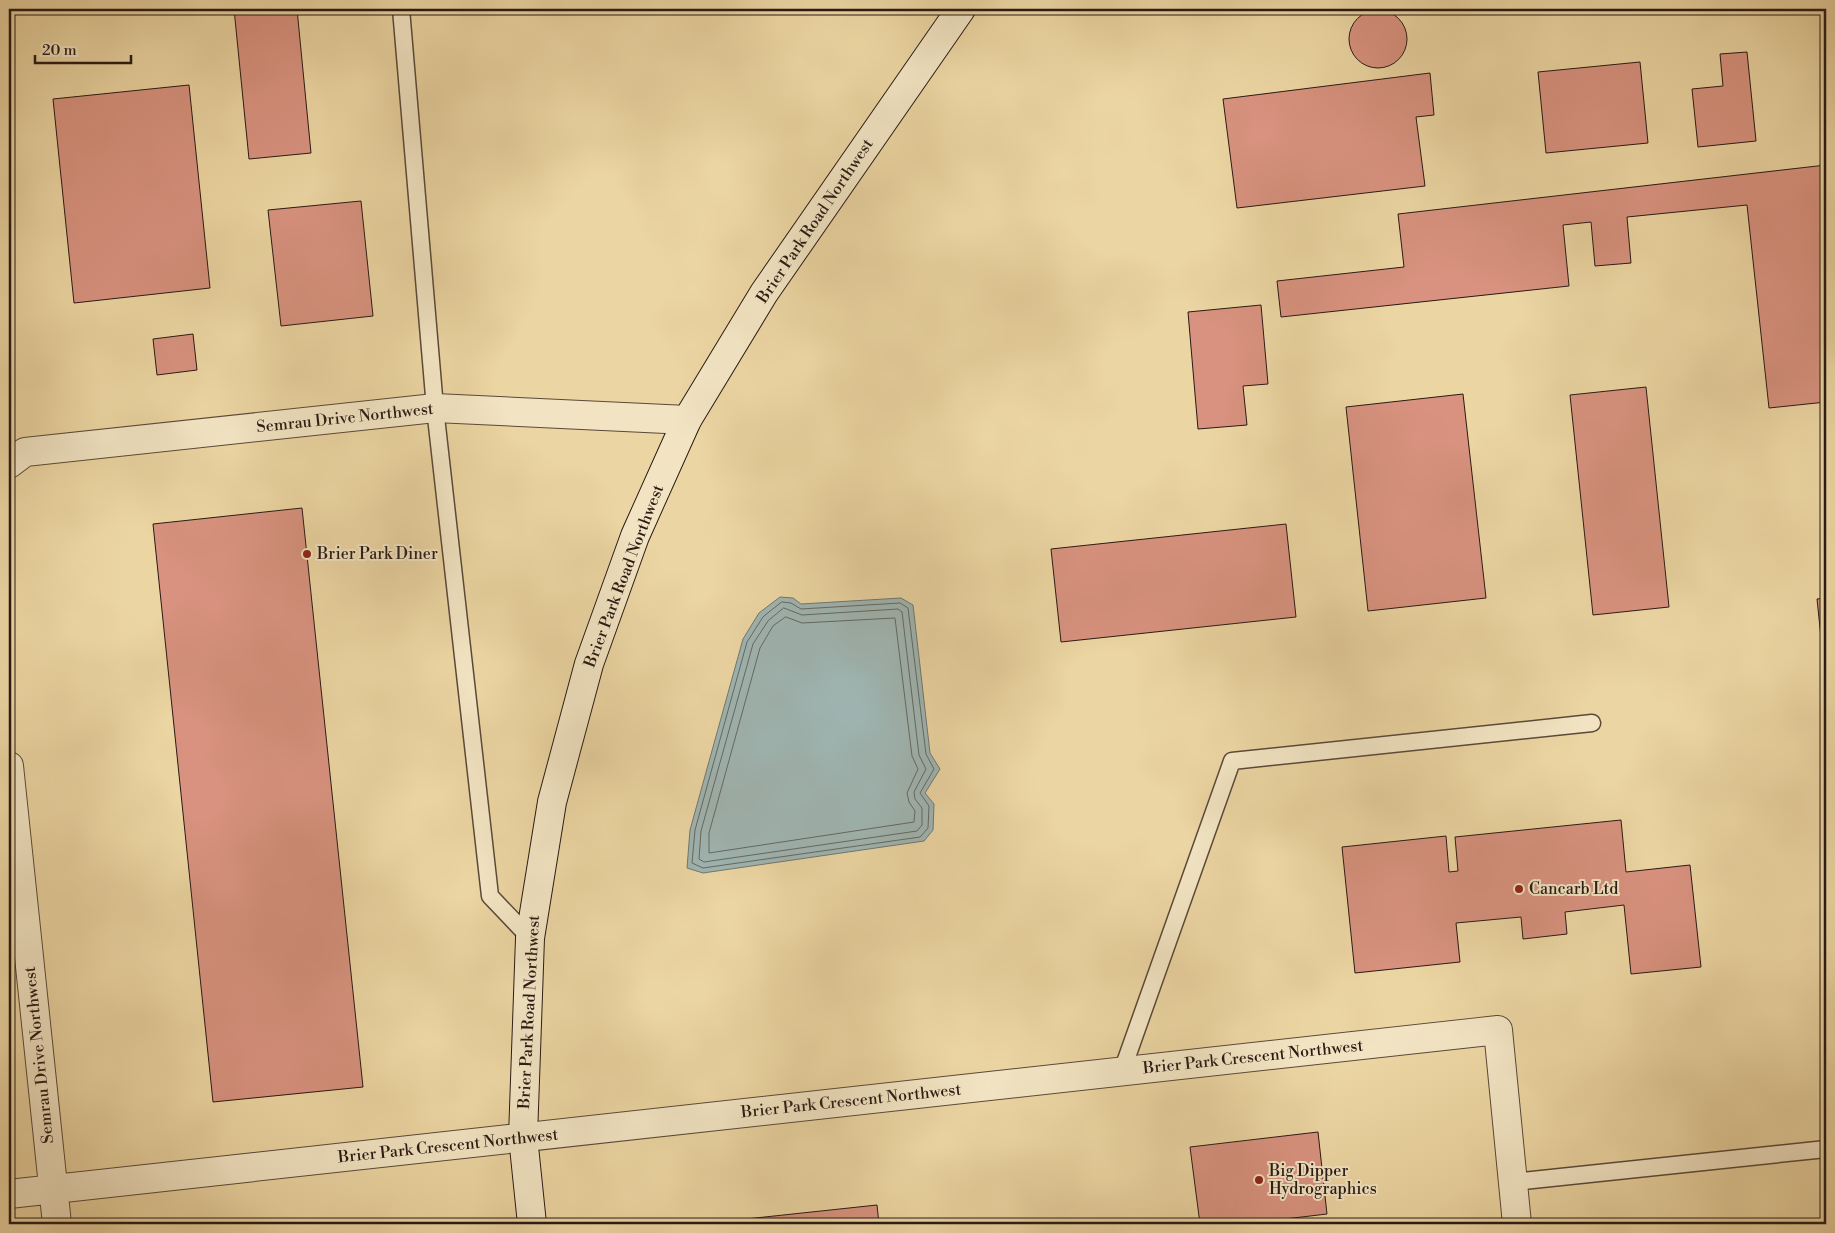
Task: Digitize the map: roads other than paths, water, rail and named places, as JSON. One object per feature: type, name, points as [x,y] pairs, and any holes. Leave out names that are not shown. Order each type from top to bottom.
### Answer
[{"type":"street","name":"Brier Park Road Northwest","points":[[532,1224],[523,1137],[530,938],[552,802],[589,664],[635,536],[687,420],[764,293],[961,9]]},
{"type":"street","name":"Semrau Drive Northwest","points":[[9,464],[25,452],[434,408],[687,420]]},
{"type":"street","name":"Semrau Drive Northwest","points":[[9,766],[57,1224]]},
{"type":"street","name":"Brier Park Crescent Northwest","points":[[9,1194],[1498,1030],[1518,1224]]},
{"type":"lane","points":[[401,9],[434,408],[490,896],[530,938]]},
{"type":"lane","points":[[1122,1071],[1232,761],[1592,723]]},
{"type":"lane","points":[[1513,1182],[1826,1148]]},
{"type":"water","points":[[780,597],[793,598],[801,604],[901,598],[913,605],[930,753],[940,769],[925,793],[934,804],[933,830],[924,841],[703,873],[687,868],[690,830],[743,639],[759,613]]},
{"type":"place","name":"Brier Park Diner","points":[[307,554]]},
{"type":"place","name":"Cancarb Ltd","points":[[1519,889]]},
{"type":"place","name":"Big Dipper Hydrographics","points":[[1259,1180]]}]
